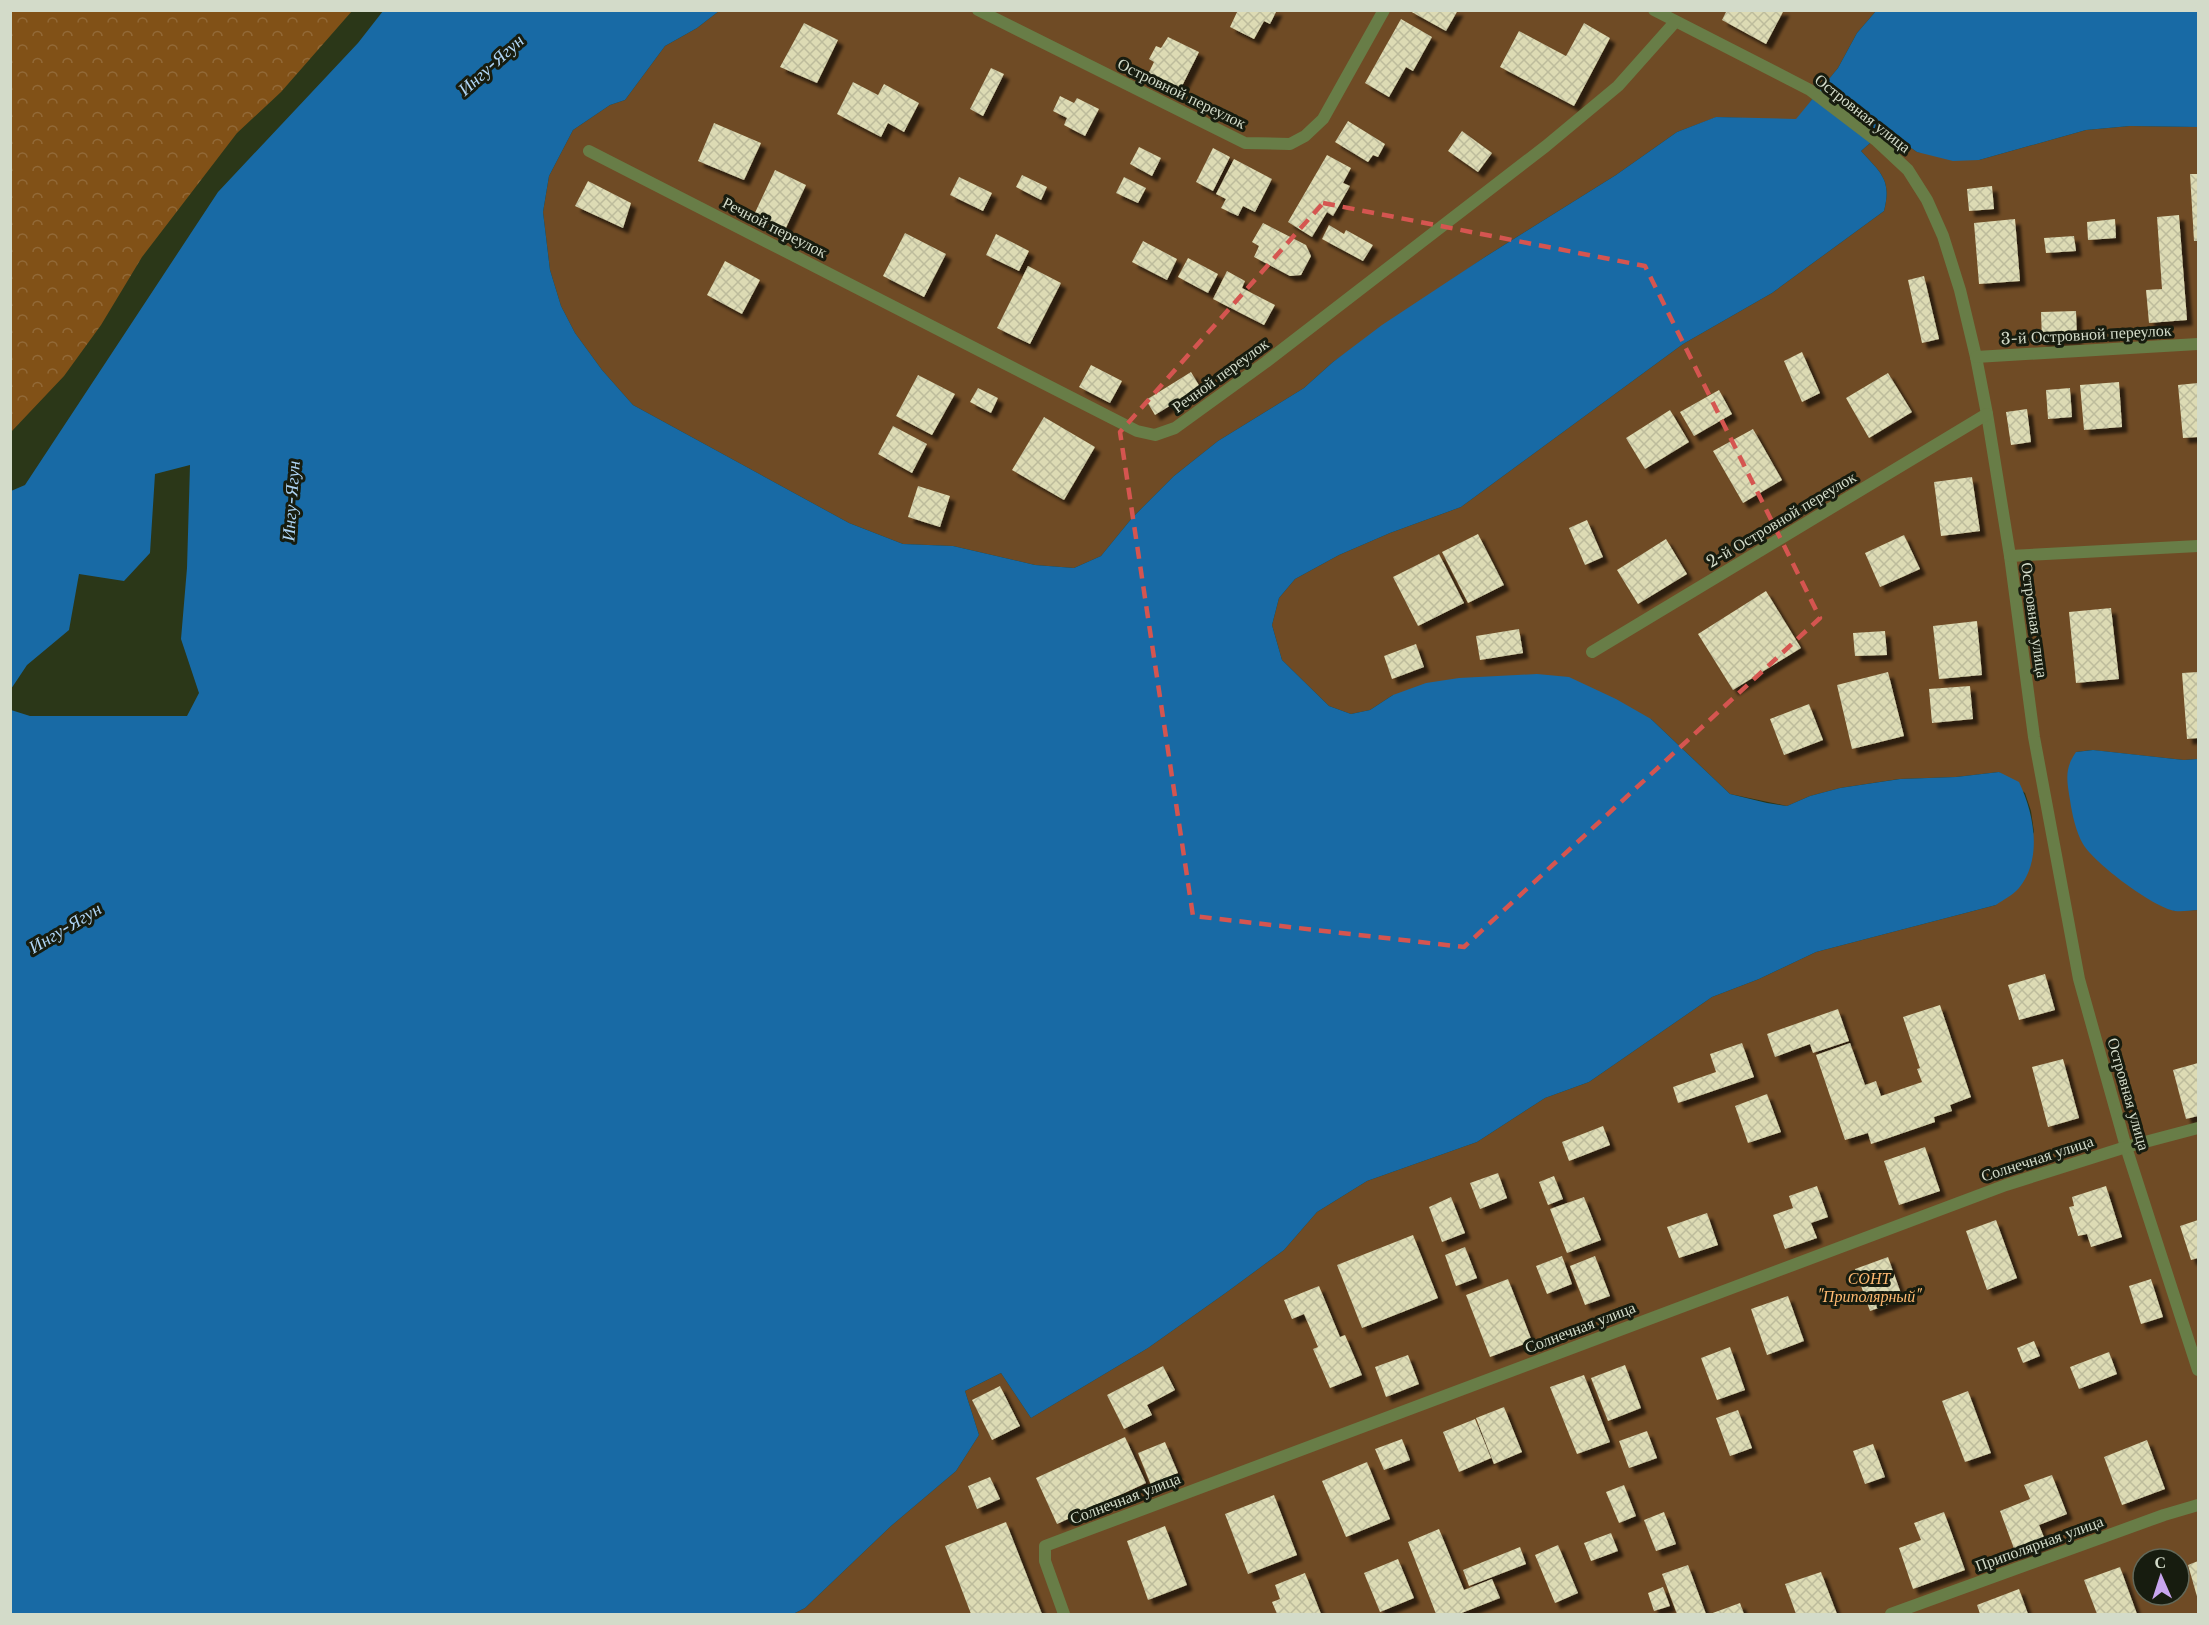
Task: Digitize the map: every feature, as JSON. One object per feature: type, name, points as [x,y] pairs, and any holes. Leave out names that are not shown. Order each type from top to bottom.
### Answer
[{"type":"lane","name":"Островной переулок","points":[[978,10],[1245,143],[1290,144],[1305,136],[1323,119],[1384,10]]},
{"type":"lane","name":"Островная улица","points":[[1654,10],[1810,90],[1877,141],[1908,170],[1927,200],[1943,236],[1960,290],[1987,414],[2010,556],[2034,737],[2060,866],[2076,962],[2126,1147],[2199,1370]]},
{"type":"lane","name":"Речной переулок","points":[[589,151],[1137,431],[1155,435],[1175,428],[1266,362],[1546,146],[1618,86],[1675,22]]},
{"type":"lane","name":"3-й Островной переулок","points":[[1976,357],[2199,344]]},
{"type":"lane","name":"2-й Островной переулок","points":[[1592,652],[1987,414]]},
{"type":"lane","points":[[2010,556],[2199,546]]},
{"type":"lane","name":"Солнечная улица","points":[[1064,1614],[1045,1561],[1045,1546],[2006,1185],[2126,1147],[2199,1128]]},
{"type":"lane","name":"Приполярная улица","points":[[1891,1614],[2153,1519],[2199,1505]]},
{"type":"highlighted area","points":[[1323,203],[1645,266],[1820,618],[1464,947],[1193,916],[1120,432]]},
{"type":"green space","points":[[11,10],[352,11],[281,92],[237,133],[142,257],[101,325],[64,376],[11,432]]},
{"type":"green space","points":[[719,11],[1876,11],[1857,33],[1838,68],[1796,120],[1717,117],[1677,132],[1616,175],[1485,257],[1333,362],[1304,388],[1218,441],[1174,476],[1132,518],[1101,556],[1074,568],[1035,565],[953,546],[903,544],[849,523],[633,405],[602,370],[575,333],[561,306],[550,270],[543,212],[549,176],[573,130],[610,105],[625,100],[665,46],[697,28]]},
{"type":"green space","name":"СОНТ \"Приполярный\"","points":[[2130,126],[2198,127],[2198,759],[2184,760],[2092,750],[2076,752],[2174,911],[2198,910],[2198,1614],[793,1614],[805,1608],[891,1526],[956,1471],[979,1435],[965,1391],[1001,1373],[1031,1418],[1148,1348],[1284,1250],[1317,1212],[1367,1181],[1477,1142],[1545,1098],[1589,1082],[1712,997],[1759,979],[1816,952],[1996,905],[2034,832],[2025,793],[1999,772],[1956,777],[1899,779],[1840,788],[1810,796],[1787,806],[1730,794],[1651,719],[1393,695],[1370,710],[1351,714],[1329,706],[1282,660],[1272,625],[1279,598],[1295,579],[1339,555],[1390,533],[1461,507],[1683,344],[1772,293],[1884,211],[1886,184],[1879,171],[1861,151],[1885,130],[1917,152],[1979,160],[2086,130]]},
{"type":"water","name":"Ингу-Ягун","points":[[383,11],[719,11],[697,28],[665,46],[625,100],[610,105],[573,130],[549,176],[543,212],[550,270],[561,306],[575,333],[602,370],[633,405],[849,523],[903,544],[953,546],[1035,565],[1074,568],[1101,556],[1132,518],[1174,476],[1218,441],[1304,388],[1333,362],[1382,325],[1616,175],[1677,132],[1716,117],[1796,119],[1838,68],[1857,33],[1876,11],[2198,11],[2198,127],[2130,126],[2086,130],[1979,160],[1953,161],[1917,152],[1885,130],[1861,151],[1879,171],[1886,184],[1884,211],[1772,293],[1683,344],[1461,507],[1390,533],[1339,555],[1295,579],[1279,598],[1272,625],[1282,660],[1329,706],[1351,714],[1370,710],[1393,695],[1426,683],[1459,678],[1537,674],[1569,677],[1616,699],[1651,719],[1730,794],[1767,803],[1787,806],[1810,796],[1840,788],[1900,779],[1956,777],[1999,772],[2019,782],[2029,808],[2034,850],[2027,876],[2017,891],[1996,905],[1816,952],[1759,979],[1712,997],[1589,1082],[1545,1098],[1477,1142],[1367,1181],[1317,1212],[1284,1250],[1148,1348],[1031,1418],[1001,1373],[965,1391],[979,1435],[956,1471],[891,1526],[805,1608],[793,1614],[11,1614],[11,710],[30,716],[187,716],[199,693],[181,639],[187,568],[190,465],[155,474],[150,553],[124,581],[79,574],[69,630],[27,665],[11,689],[11,491],[25,485],[218,192],[358,43]]},
{"type":"water","points":[[2093,750],[2184,760],[2198,759],[2198,910],[2175,911],[2153,902],[2112,873],[2083,844],[2073,817],[2067,775],[2076,752]]},
{"type":"building","points":[[1238,10],[1277,10],[1270,24],[1264,21],[1254,39],[1230,27]]},
{"type":"building","points":[[1408,10],[1458,10],[1446,31]]},
{"type":"building","points":[[1727,10],[1784,10],[1766,44],[1722,20]]},
{"type":"building","points":[[1401,19],[1432,37],[1413,71],[1406,67],[1389,97],[1365,83]]},
{"type":"building","points":[[804,23],[838,40],[817,83],[780,67]]},
{"type":"building","points":[[1584,23],[1610,38],[1574,106],[1500,67],[1519,31],[1566,56]]},
{"type":"building","points":[[1168,37],[1199,52],[1179,92],[1147,76],[1154,62],[1149,59],[1156,46],[1161,48]]},
{"type":"building","points":[[991,68],[1004,74],[983,116],[970,109]]},
{"type":"building","points":[[853,82],[878,95],[884,84],[919,103],[904,132],[888,123],[881,137],[837,114]]},
{"type":"building","points":[[1060,96],[1074,103],[1077,98],[1099,109],[1085,136],[1064,125],[1067,118],[1053,111]]},
{"type":"building","points":[[1348,121],[1385,144],[1378,157],[1373,155],[1368,162],[1335,142]]},
{"type":"building","points":[[714,123],[761,143],[744,180],[698,161]]},
{"type":"building","points":[[1462,131],[1492,153],[1478,172],[1448,151]]},
{"type":"building","points":[[1139,147],[1161,158],[1152,176],[1130,164]]},
{"type":"building","points":[[1213,148],[1230,157],[1213,191],[1196,182]]},
{"type":"building","points":[[1327,155],[1351,168],[1343,183],[1350,186],[1333,216],[1327,212],[1312,237],[1288,222]]},
{"type":"building","points":[[1234,159],[1272,179],[1255,212],[1243,206],[1238,216],[1221,208],[1226,199],[1216,194]]},
{"type":"building","points":[[775,170],[806,185],[784,232],[753,217]]},
{"type":"building","points":[[2190,174],[2198,174],[2198,241],[2194,241]]},
{"type":"building","points":[[1022,175],[1047,187],[1041,200],[1016,187]]},
{"type":"building","points":[[959,177],[992,193],[983,211],[950,195]]},
{"type":"building","points":[[1124,177],[1146,188],[1138,203],[1116,193]]},
{"type":"building","points":[[588,181],[631,203],[623,228],[575,206]]},
{"type":"building","points":[[1992,186],[1994,209],[1969,211],[1967,189]]},
{"type":"building","points":[[2179,215],[2187,320],[2149,323],[2146,290],[2162,289],[2157,217]]},
{"type":"building","points":[[2015,219],[2020,281],[1979,284],[1974,223]]},
{"type":"building","points":[[2115,219],[2116,238],[2088,240],[2087,222]]},
{"type":"building","points":[[1263,223],[1306,245],[1311,256],[1301,275],[1290,276],[1254,257],[1259,246],[1252,242]]},
{"type":"building","points":[[1329,225],[1344,234],[1346,230],[1373,245],[1363,261],[1322,239]]},
{"type":"building","points":[[905,233],[946,254],[924,297],[883,276]]},
{"type":"building","points":[[996,234],[1029,251],[1019,271],[986,255]]},
{"type":"building","points":[[2074,236],[2076,251],[2046,253],[2044,238]]},
{"type":"building","points":[[1143,241],[1177,259],[1167,280],[1132,262]]},
{"type":"building","points":[[1188,258],[1218,274],[1208,293],[1178,277]]},
{"type":"building","points":[[725,261],[760,280],[742,314],[707,295]]},
{"type":"building","points":[[1028,266],[1061,283],[1030,344],[997,328]]},
{"type":"building","points":[[1227,271],[1245,281],[1242,288],[1275,305],[1264,325],[1213,299]]},
{"type":"building","points":[[1924,276],[1939,339],[1922,343],[1908,280]]},
{"type":"building","points":[[2076,311],[2077,339],[2042,341],[2041,312]]},
{"type":"building","points":[[1802,352],[1820,393],[1802,402],[1784,361]]},
{"type":"building","points":[[1091,365],[1122,381],[1110,403],[1079,387]]},
{"type":"building","points":[[1191,372],[1200,387],[1155,415],[1146,400]]},
{"type":"building","points":[[1888,373],[1912,412],[1869,438],[1846,398]]},
{"type":"building","points":[[918,375],[955,394],[932,435],[896,416]]},
{"type":"building","points":[[2119,382],[2122,427],[2084,430],[2080,385]]},
{"type":"building","points":[[2198,383],[2198,437],[2183,438],[2178,385]]},
{"type":"building","points":[[978,388],[998,398],[991,413],[970,402]]},
{"type":"building","points":[[2070,388],[2072,417],[2048,419],[2046,390]]},
{"type":"building","points":[[1719,390],[1732,414],[1694,436],[1680,412]]},
{"type":"building","points":[[2027,409],[2031,442],[2011,445],[2006,412]]},
{"type":"building","points":[[1670,410],[1689,442],[1645,469],[1626,438]]},
{"type":"building","points":[[1044,417],[1095,447],[1064,500],[1012,470]]},
{"type":"building","points":[[893,426],[927,444],[912,473],[878,454]]},
{"type":"building","points":[[1753,429],[1782,480],[1743,503],[1713,451]]},
{"type":"building","points":[[1972,477],[1980,531],[1941,536],[1934,482]]},
{"type":"building","points":[[918,486],[950,496],[940,527],[908,517]]},
{"type":"building","points":[[1587,520],[1603,557],[1585,565],[1569,528]]},
{"type":"building","points":[[1478,534],[1504,585],[1468,603],[1442,552]]},
{"type":"building","points":[[1904,535],[1920,569],[1880,587],[1865,553]]},
{"type":"building","points":[[1666,539],[1687,574],[1638,604],[1617,570]]},
{"type":"building","points":[[1439,554],[1464,603],[1418,626],[1393,577]]},
{"type":"building","points":[[1766,591],[1801,648],[1733,690],[1698,634]]},
{"type":"building","points":[[2111,608],[2119,679],[2076,683],[2069,612]]},
{"type":"building","points":[[1977,621],[1982,675],[1939,679],[1933,626]]},
{"type":"building","points":[[1519,629],[1523,653],[1480,660],[1476,636]]},
{"type":"building","points":[[1885,631],[1887,655],[1855,656],[1853,633]]},
{"type":"building","points":[[1416,644],[1424,667],[1392,679],[1384,656]]},
{"type":"building","points":[[1888,672],[1904,736],[1852,749],[1837,685]]},
{"type":"building","points":[[2198,672],[2198,738],[2187,739],[2182,673]]},
{"type":"building","points":[[1970,686],[1973,719],[1932,723],[1929,689]]},
{"type":"building","points":[[1809,704],[1823,740],[1784,755],[1770,719]]},
{"type":"building","points":[[2045,974],[2055,1010],[2019,1020],[2008,985]]},
{"type":"building","points":[[1940,1005],[1971,1097],[1950,1105],[1952,1111],[1934,1117],[1935,1122],[1871,1144],[1868,1133],[1845,1140],[1816,1055],[1850,1043],[1865,1085],[1876,1081],[1881,1096],[1922,1082],[1917,1069],[1920,1068],[1903,1017]]},
{"type":"building","points":[[1838,1009],[1849,1041],[1813,1053],[1810,1044],[1775,1057],[1767,1034]]},
{"type":"building","points":[[1742,1043],[1754,1077],[1678,1103],[1673,1087],[1716,1072],[1710,1054]]},
{"type":"building","points":[[2063,1059],[2079,1118],[2048,1127],[2032,1067]]},
{"type":"building","points":[[2198,1063],[2198,1116],[2186,1119],[2173,1070]]},
{"type":"building","points":[[1767,1094],[1781,1132],[1748,1143],[1735,1106]]},
{"type":"building","points":[[1603,1126],[1610,1145],[1569,1161],[1562,1142]]},
{"type":"building","points":[[1925,1147],[1940,1191],[1899,1205],[1884,1161]]},
{"type":"building","points":[[1498,1173],[1507,1198],[1480,1209],[1470,1183]]},
{"type":"building","points":[[1554,1176],[1563,1199],[1548,1205],[1539,1182]]},
{"type":"building","points":[[1817,1186],[1828,1217],[1811,1223],[1817,1238],[1785,1249],[1773,1215],[1793,1208],[1789,1196]]},
{"type":"building","points":[[2106,1186],[2122,1237],[2091,1247],[2087,1234],[2078,1236],[2069,1207],[2074,1206],[2072,1197]]},
{"type":"building","points":[[1451,1197],[1465,1233],[1442,1242],[1429,1207]]},
{"type":"building","points":[[1584,1197],[1601,1240],[1567,1253],[1550,1209]]},
{"type":"building","points":[[1707,1213],[1718,1245],[1679,1258],[1667,1227]]},
{"type":"building","points":[[1996,1220],[2017,1278],[1987,1290],[1966,1231]]},
{"type":"building","points":[[2198,1220],[2198,1258],[2191,1260],[2180,1226]]},
{"type":"building","points":[[1413,1235],[1438,1298],[1362,1328],[1337,1265]]},
{"type":"building","points":[[1465,1247],[1477,1278],[1456,1286],[1445,1255]]},
{"type":"building","points":[[1562,1256],[1572,1284],[1547,1294],[1536,1266]]},
{"type":"building","points":[[1595,1256],[1610,1296],[1585,1305],[1570,1266]]},
{"type":"building","points":[[1888,1257],[1903,1299],[1870,1311],[1855,1269]]},
{"type":"building","points":[[1508,1279],[1532,1341],[1490,1357],[1466,1295]]},
{"type":"building","points":[[2151,1279],[2163,1317],[2141,1324],[2129,1286]]},
{"type":"building","points":[[1319,1286],[1340,1337],[1345,1335],[1362,1375],[1330,1388],[1313,1349],[1318,1347],[1304,1314],[1292,1319],[1284,1300]]},
{"type":"building","points":[[1788,1296],[1804,1341],[1767,1355],[1751,1309]]},
{"type":"building","points":[[2034,1341],[2040,1356],[2023,1363],[2017,1348]]},
{"type":"building","points":[[1730,1347],[1745,1390],[1717,1400],[1701,1358]]},
{"type":"building","points":[[2109,1352],[2117,1374],[2079,1389],[2070,1367]]},
{"type":"building","points":[[1408,1355],[1419,1384],[1386,1397],[1375,1367]]},
{"type":"building","points":[[1625,1365],[1641,1408],[1608,1421],[1591,1378]]},
{"type":"building","points":[[1163,1366],[1175,1390],[1147,1405],[1152,1415],[1124,1429],[1107,1395]]},
{"type":"building","points":[[1584,1375],[1610,1442],[1577,1454],[1550,1387]]},
{"type":"building","points":[[1000,1386],[1020,1426],[992,1440],[972,1400]]},
{"type":"building","points":[[1968,1391],[1991,1453],[1965,1462],[1942,1401]]},
{"type":"building","points":[[1504,1407],[1522,1452],[1494,1464],[1476,1418]]},
{"type":"building","points":[[1738,1410],[1752,1448],[1730,1456],[1716,1418]]},
{"type":"building","points":[[1475,1419],[1491,1458],[1459,1472],[1443,1432]]},
{"type":"building","points":[[1647,1431],[1657,1458],[1629,1468],[1619,1441]]},
{"type":"building","points":[[1125,1437],[1146,1483],[1057,1524],[1036,1478]]},
{"type":"building","points":[[1402,1439],[1410,1460],[1384,1470],[1375,1449]]},
{"type":"building","points":[[2147,1440],[2165,1489],[2122,1505],[2104,1457]]},
{"type":"building","points":[[1165,1442],[1178,1473],[1151,1485],[1138,1453]]},
{"type":"building","points":[[1873,1444],[1885,1477],[1865,1484],[1853,1451]]},
{"type":"building","points":[[1367,1462],[1390,1519],[1346,1537],[1322,1481]]},
{"type":"building","points":[[2052,1475],[2067,1514],[2039,1525],[2046,1542],[2016,1554],[2000,1511],[2030,1499],[2024,1485]]},
{"type":"building","points":[[990,1477],[1000,1499],[977,1509],[968,1486]]},
{"type":"building","points":[[1624,1485],[1636,1516],[1619,1523],[1606,1492]]},
{"type":"building","points":[[1274,1495],[1297,1555],[1248,1574],[1225,1514]]},
{"type":"building","points":[[1664,1512],[1676,1544],[1656,1551],[1644,1520]]},
{"type":"building","points":[[1944,1512],[1965,1570],[1913,1589],[1899,1548],[1921,1540],[1914,1523]]},
{"type":"building","points":[[1006,1522],[1042,1614],[971,1614],[945,1546]]},
{"type":"building","points":[[1165,1526],[1187,1585],[1148,1600],[1127,1541]]},
{"type":"building","points":[[1439,1529],[1464,1590],[1492,1579],[1500,1598],[1459,1614],[1436,1614],[1408,1542]]},
{"type":"building","points":[[1611,1533],[1618,1551],[1591,1561],[1584,1543]]},
{"type":"building","points":[[1558,1545],[1578,1593],[1555,1603],[1535,1555]]},
{"type":"building","points":[[1520,1547],[1526,1564],[1469,1586],[1463,1570]]},
{"type":"building","points":[[1398,1559],[1414,1598],[1380,1612],[1364,1573]]},
{"type":"building","points":[[2198,1561],[2198,1600],[2191,1576],[2191,1564]]},
{"type":"building","points":[[1688,1565],[1706,1614],[1677,1614],[1662,1574]]},
{"type":"building","points":[[2120,1567],[2131,1597],[2131,1607],[2134,1607],[2137,1614],[2097,1614],[2084,1580]]},
{"type":"building","points":[[1821,1572],[1837,1614],[1796,1614],[1785,1584]]},
{"type":"building","points":[[1305,1573],[1321,1614],[1277,1614],[1272,1602],[1280,1599],[1275,1585]]},
{"type":"building","points":[[1663,1587],[1670,1606],[1654,1611],[1648,1593]]},
{"type":"building","points":[[2019,1589],[2028,1614],[1980,1614],[1977,1605]]},
{"type":"building","points":[[1740,1603],[1744,1614],[1710,1614]]}]
